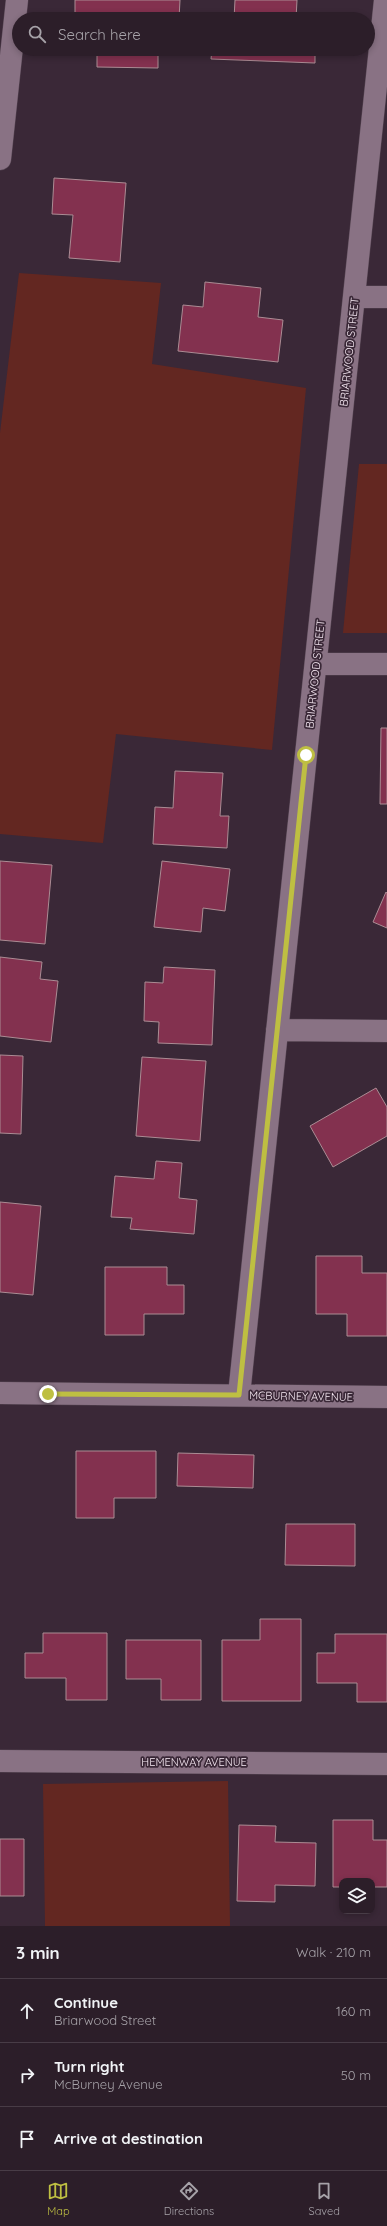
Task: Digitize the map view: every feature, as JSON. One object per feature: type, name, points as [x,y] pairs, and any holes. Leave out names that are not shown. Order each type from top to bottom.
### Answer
[{"type":"street","points":[[16,12],[17,0]]},
{"type":"street","name":"BRIARWOOD STREET","points":[[239,1395],[385,0]]},
{"type":"street","points":[[0,160],[12,47]]},
{"type":"street","points":[[355,297],[387,297]]},
{"type":"street","points":[[316,664],[387,664]]},
{"type":"street","points":[[277,1030],[387,1031]]},
{"type":"street","name":"MCBURNEY AVENUE","points":[[0,1393],[387,1397]]},
{"type":"street","name":"HEMENWAY AVENUE","points":[[0,1761],[387,1764]]},
{"type":"shaded area","points":[[19,273],[161,283],[152,364],[306,388],[272,750],[116,734],[103,843],[0,834],[0,433]]},
{"type":"shaded area","points":[[359,464],[387,464],[387,633],[343,633]]},
{"type":"shaded area","points":[[228,1781],[230,1926],[45,1926],[43,1784]]},
{"type":"building","points":[[75,0],[180,0],[179,12],[75,12]]},
{"type":"building","points":[[235,0],[297,0],[296,12],[234,12]]},
{"type":"building","points":[[97,56],[158,56],[158,68],[97,67]]},
{"type":"building","points":[[211,56],[315,56],[315,63],[211,59]]},
{"type":"building","points":[[54,178],[126,183],[120,262],[69,258],[73,215],[52,214]]},
{"type":"building","points":[[205,282],[261,288],[258,317],[283,320],[278,362],[178,351],[183,305],[203,307]]},
{"type":"building","points":[[381,728],[387,728],[387,804],[380,804]]},
{"type":"building","points":[[175,771],[223,773],[220,816],[229,816],[227,848],[153,844],[155,807],[173,808]]},
{"type":"building","points":[[0,861],[52,865],[45,944],[0,940]]},
{"type":"building","points":[[162,861],[230,869],[225,911],[203,908],[201,932],[154,927]]},
{"type":"building","points":[[386,892],[387,893],[387,928],[373,922]]},
{"type":"building","points":[[0,957],[42,962],[40,979],[58,981],[51,1042],[0,1036]]},
{"type":"building","points":[[164,967],[215,970],[212,1045],[158,1043],[159,1022],[144,1021],[145,982],[163,983]]},
{"type":"building","points":[[0,1055],[23,1056],[21,1134],[0,1133]]},
{"type":"building","points":[[142,1057],[206,1061],[200,1141],[136,1136]]},
{"type":"building","points":[[376,1088],[387,1107],[387,1136],[333,1167],[310,1126]]},
{"type":"building","points":[[156,1161],[182,1163],[179,1198],[197,1200],[194,1234],[130,1229],[132,1218],[111,1217],[115,1176],[154,1179]]},
{"type":"building","points":[[0,1202],[41,1206],[33,1295],[0,1292]]},
{"type":"building","points":[[316,1256],[362,1256],[362,1273],[387,1273],[387,1336],[347,1336],[347,1314],[316,1314]]},
{"type":"building","points":[[105,1267],[167,1267],[167,1285],[184,1285],[184,1314],[144,1314],[144,1335],[105,1335]]},
{"type":"building","points":[[76,1451],[156,1451],[156,1498],[114,1498],[114,1518],[76,1518]]},
{"type":"building","points":[[178,1453],[254,1455],[253,1488],[177,1486]]},
{"type":"building","points":[[286,1524],[355,1524],[355,1566],[285,1565]]},
{"type":"building","points":[[260,1619],[301,1619],[301,1701],[222,1701],[222,1640],[260,1640]]},
{"type":"building","points":[[43,1633],[107,1633],[107,1700],[66,1700],[66,1678],[25,1678],[25,1653],[43,1653]]},
{"type":"building","points":[[335,1634],[387,1634],[387,1702],[357,1702],[357,1683],[317,1683],[317,1653],[335,1653]]},
{"type":"building","points":[[126,1640],[201,1640],[201,1700],[161,1700],[161,1679],[126,1679]]},
{"type":"building","points":[[333,1820],[373,1820],[373,1840],[387,1840],[387,1887],[375,1887],[375,1878],[339,1878],[339,1887],[333,1887]]},
{"type":"building","points":[[239,1825],[276,1826],[275,1842],[316,1843],[315,1886],[275,1885],[275,1902],[237,1901]]},
{"type":"building","points":[[0,1839],[24,1839],[24,1896],[0,1896]]},
{"type":"route","points":[[48,1394],[239,1395],[306,755]]}]
